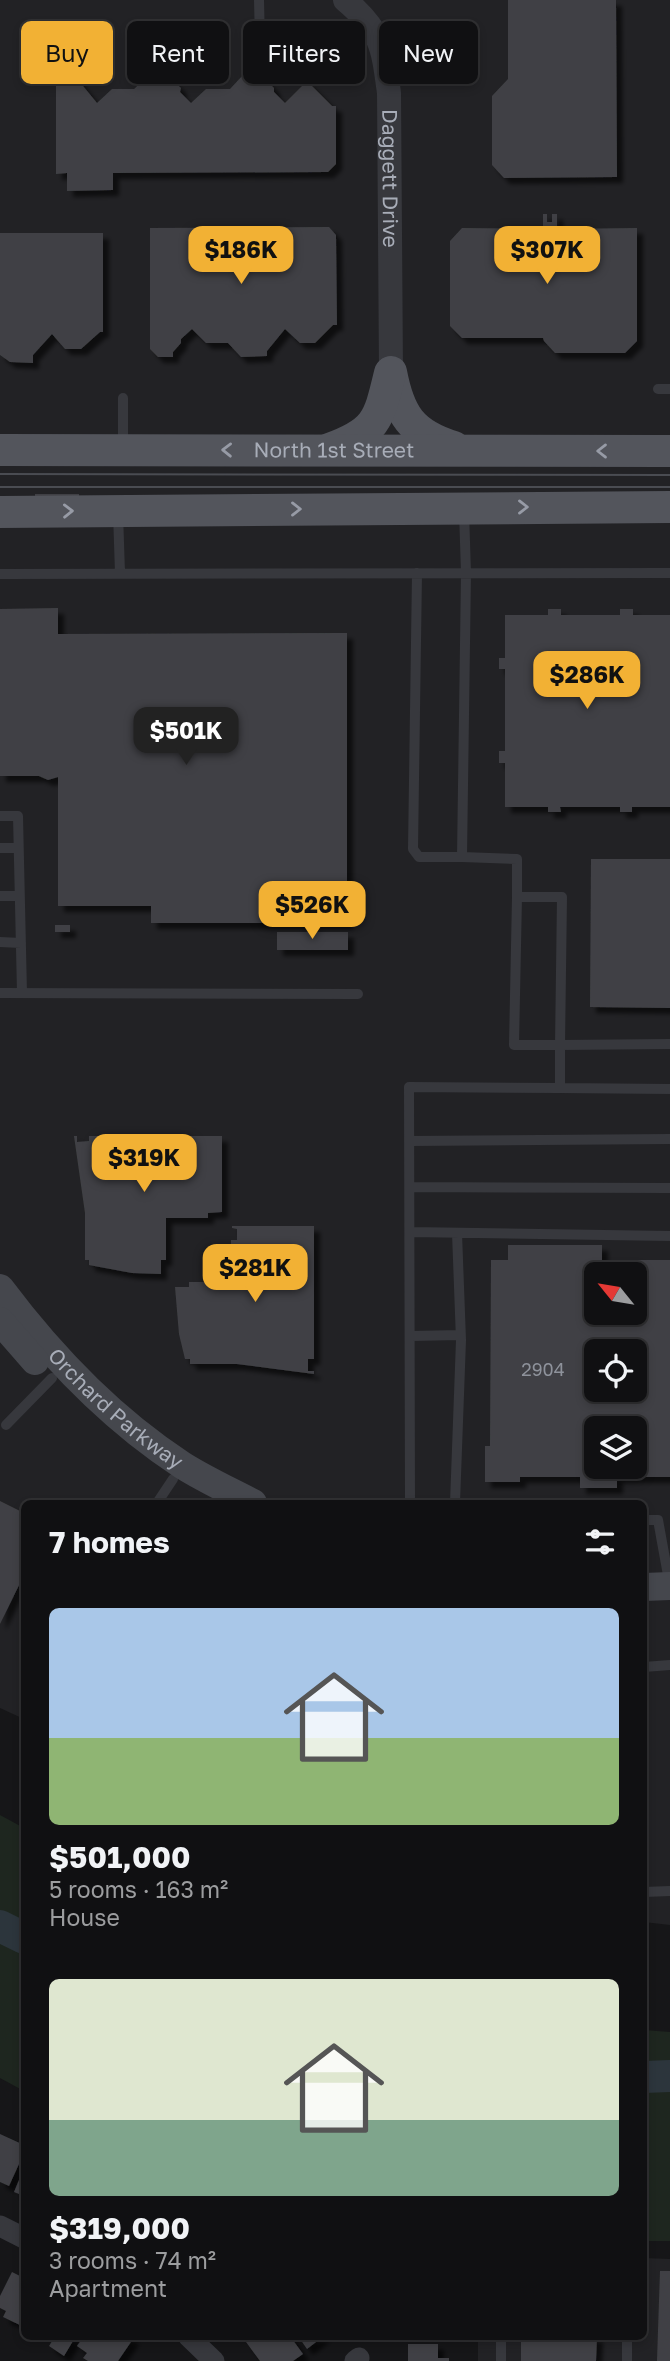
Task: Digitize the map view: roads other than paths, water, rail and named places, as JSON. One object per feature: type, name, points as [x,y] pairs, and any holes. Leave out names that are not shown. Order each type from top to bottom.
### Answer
[{"type":"main road","points":[[391,372],[395,396],[404,415],[415,428],[448,445],[469,451]]},
{"type":"main road","points":[[322,452],[350,442],[368,430],[377,419],[391,372]]},
{"type":"main road","name":"North 1st Street","points":[[0,450],[670,451]]},
{"type":"main road","points":[[0,512],[670,507]]},
{"type":"main road","name":"Orchard Parkway","points":[[0,1288],[30,1327],[62,1377]]},
{"type":"main road","name":"Orchard Parkway","points":[[0,1321],[62,1377],[124,1442],[178,1472],[246,1500]]},
{"type":"main road","name":"Orchard Parkway","points":[[178,1472],[211,1500]]},
{"type":"main road","points":[[647,1587],[670,1586]]},
{"type":"main road","points":[[647,1604],[670,1602]]},
{"type":"street","name":"Daggett Drive","points":[[345,0],[365,19],[383,48],[389,93],[391,372]]},
{"type":"street","points":[[0,2226],[21,2236]]},
{"type":"street","points":[[192,2340],[214,2361]]},
{"type":"lane","points":[[259,0],[259,21]]},
{"type":"lane","points":[[658,389],[670,389]]},
{"type":"lane","points":[[123,398],[123,450]]},
{"type":"lane","points":[[462,857],[466,573],[464,508]]},
{"type":"lane","points":[[118,510],[120,573]]},
{"type":"lane","points":[[416,573],[413,849],[419,857],[516,859],[514,1045],[670,1044]]},
{"type":"lane","points":[[0,574],[670,573]]},
{"type":"lane","points":[[0,816],[18,816],[22,992]]},
{"type":"lane","points":[[0,848],[18,848]]},
{"type":"lane","points":[[0,896],[18,896]]},
{"type":"lane","points":[[517,897],[562,897],[560,1088]]},
{"type":"lane","points":[[0,942],[21,943]]},
{"type":"lane","points":[[0,993],[358,994]]},
{"type":"lane","points":[[410,1500],[409,1087],[670,1089]]},
{"type":"lane","points":[[410,1141],[670,1139]]},
{"type":"lane","points":[[410,1187],[670,1188]]},
{"type":"lane","points":[[410,1232],[670,1236]]},
{"type":"lane","points":[[455,1500],[460,1335],[457,1233]]},
{"type":"lane","points":[[411,1336],[460,1335]]},
{"type":"lane","points":[[6,1425],[62,1377]]},
{"type":"lane","points":[[159,1500],[178,1472]]},
{"type":"lane","points":[[647,1520],[670,1519]]},
{"type":"lane","points":[[658,1520],[670,1586]]},
{"type":"lane","points":[[647,1667],[670,1665]]},
{"type":"lane","points":[[647,1892],[670,1891]]},
{"type":"lane","points":[[501,2340],[501,2361]]},
{"type":"lane","points":[[627,2340],[627,2361]]},
{"type":"waterway","points":[[0,1926],[21,1936]]},
{"type":"waterway","points":[[647,2077],[670,2076]]},
{"type":"tram line","points":[[0,474],[670,475]]},
{"type":"tram line","points":[[0,487],[670,487]]}]
